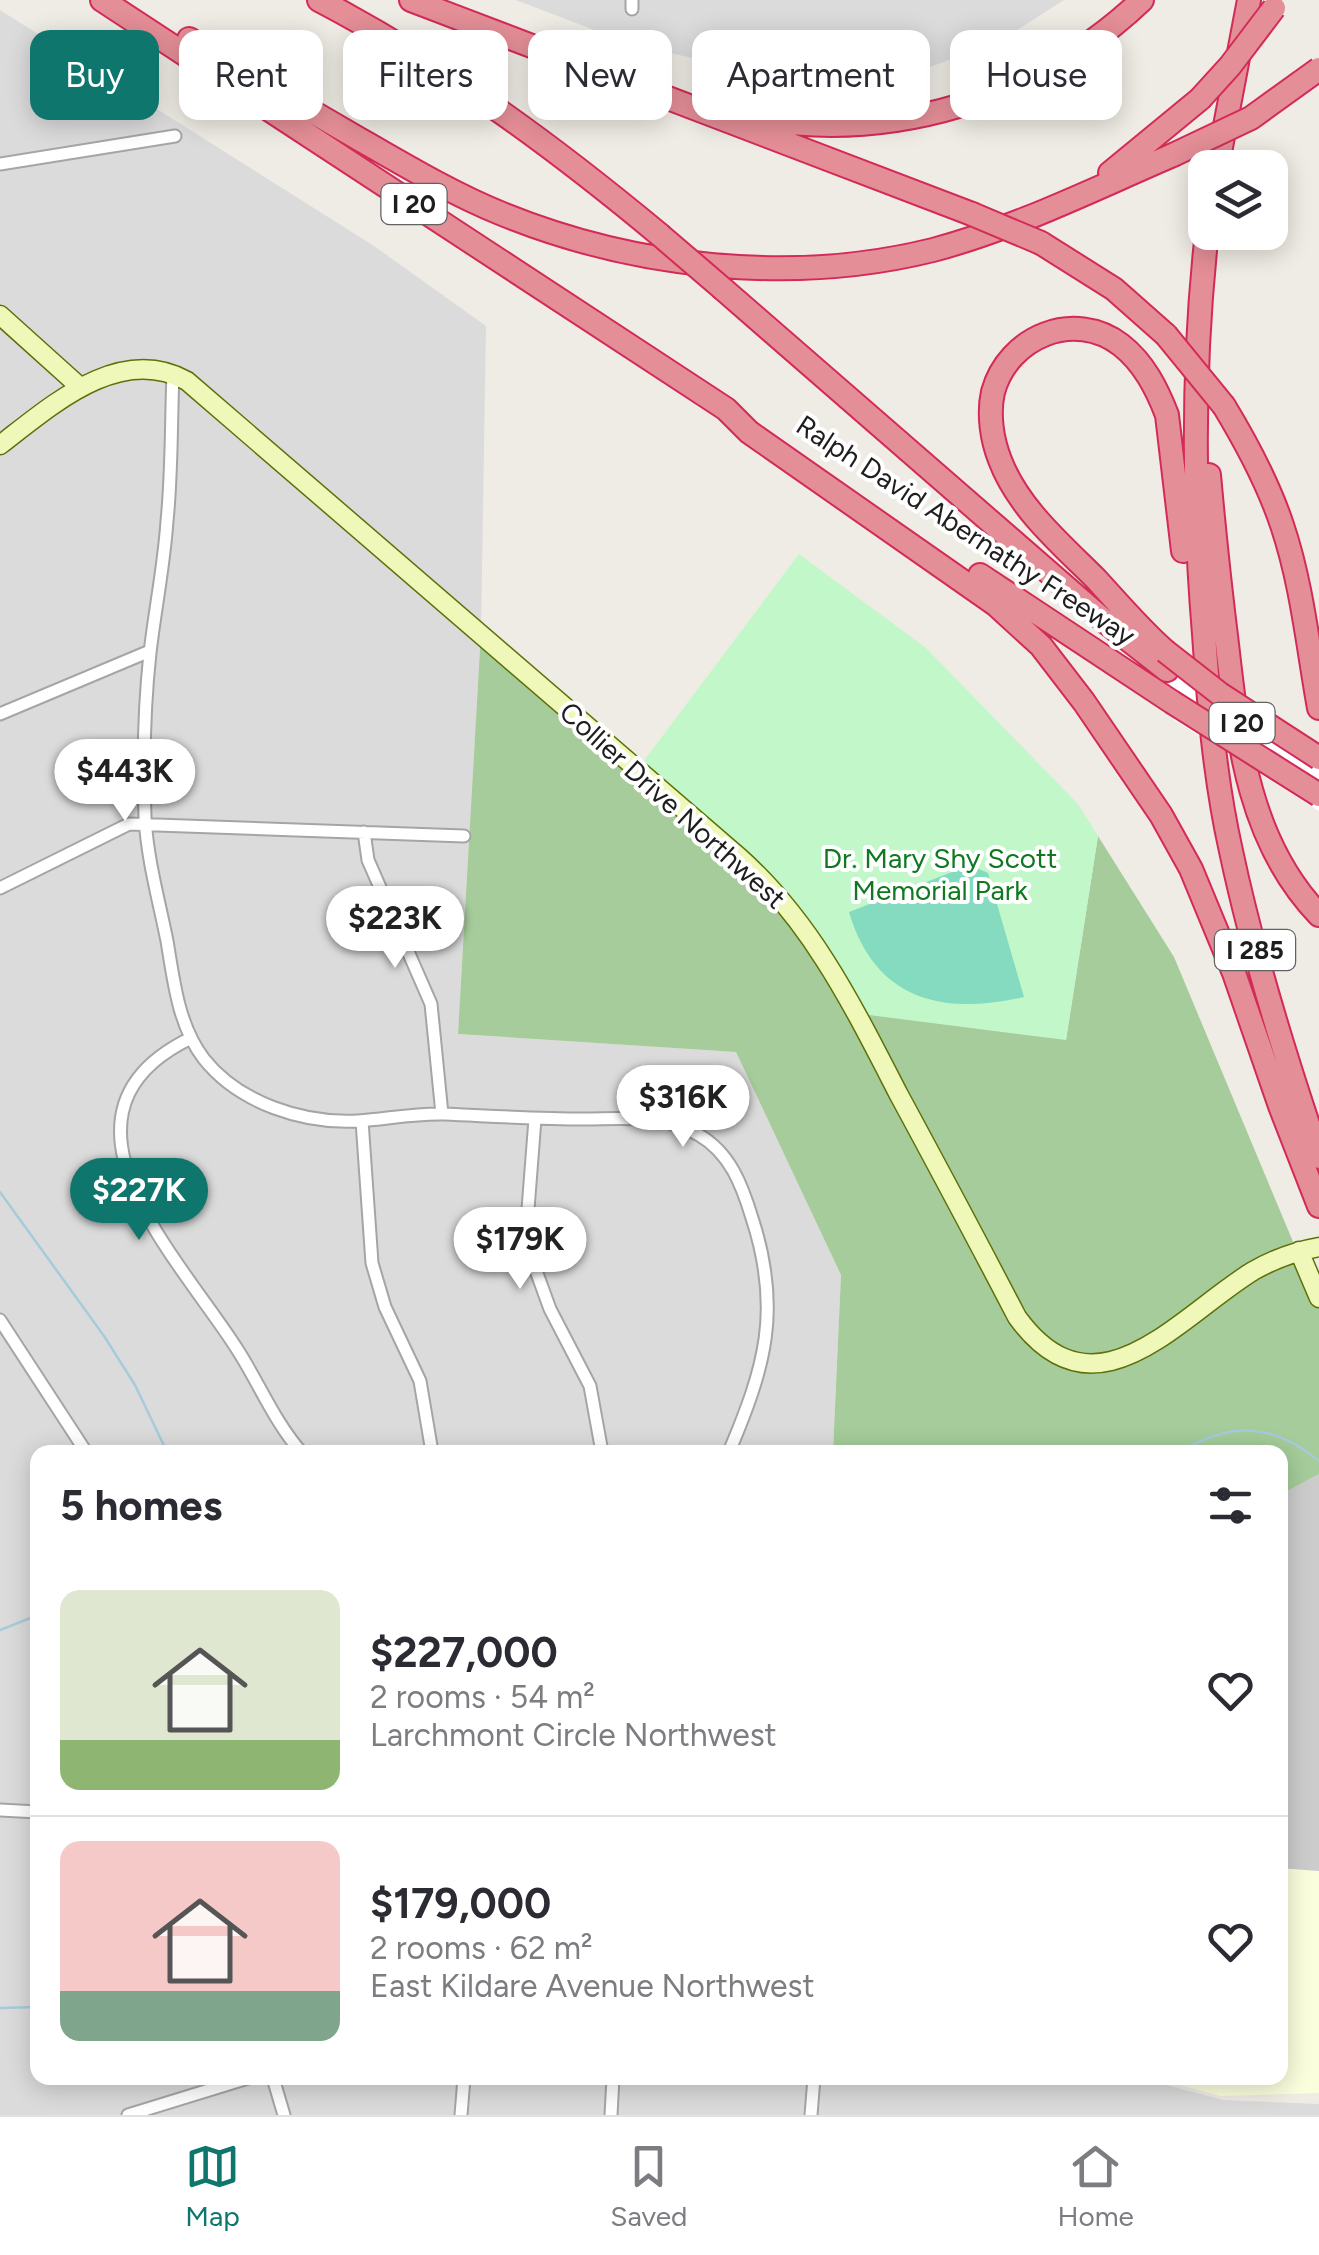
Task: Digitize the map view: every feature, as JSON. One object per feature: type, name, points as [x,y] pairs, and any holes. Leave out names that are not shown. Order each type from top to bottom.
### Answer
[{"type":"highway","name":"I 20","points":[[102,0],[726,409]]},
{"type":"highway","points":[[116,0],[447,189],[538,227],[618,250],[722,266],[846,264],[944,246],[1052,208],[1173,155],[1251,118],[1319,70]]},
{"type":"highway","name":"I 20","points":[[320,0],[480,96],[564,157],[723,289],[1107,623],[1166,660],[1319,772]]},
{"type":"highway","points":[[411,0],[528,44]]},
{"type":"highway","points":[[672,97],[783,123],[854,125],[917,117],[974,102],[1035,76],[1085,46],[1142,0]]},
{"type":"highway","points":[[1220,150],[1249,0]]},
{"type":"highway","points":[[1052,208],[1110,174],[1200,100],[1276,4]]},
{"type":"highway","points":[[672,99],[1040,243],[1114,290],[1166,335],[1224,406],[1258,467],[1282,525],[1296,578],[1319,708]]},
{"type":"highway","name":"I 285","points":[[1207,250],[1198,357],[1196,511],[1212,737],[1230,848],[1251,937],[1292,1080],[1319,1157]]},
{"type":"highway","points":[[1212,737],[1190,629],[1172,437],[1159,394],[1132,355],[1107,337],[1071,329],[1042,334],[1013,356],[995,387],[991,417],[1000,462],[1017,493],[1166,660],[1220,694],[1319,758]]},
{"type":"highway","points":[[1198,357],[1215,549],[1240,754],[1253,802],[1271,844],[1291,880],[1319,915]]},
{"type":"highway","name":"Ralph David Abernathy Freeway","points":[[726,409],[1319,794]]},
{"type":"highway","points":[[726,409],[749,432],[1007,614],[1041,646],[1084,702],[1161,815],[1191,869],[1234,972],[1319,1206]]},
{"type":"main road","points":[[0,314],[80,386]]},
{"type":"main road","points":[[0,444],[80,386],[104,376],[138,369],[172,373]]},
{"type":"main road","name":"Collier Drive Northwest","points":[[172,373],[213,403],[765,880],[799,919],[822,954],[1017,1316],[1042,1346],[1070,1361],[1088,1364],[1103,1364],[1134,1354],[1254,1271],[1299,1251],[1319,1247]]},
{"type":"main road","points":[[1299,1251],[1319,1298]]},
{"type":"street","points":[[0,164],[175,136]]},
{"type":"street","points":[[172,373],[168,519],[144,724],[145,822],[178,1002],[191,1038],[217,1074],[254,1099],[313,1118],[362,1121],[442,1114],[665,1122],[713,1144],[734,1170],[760,1243],[768,1314],[765,1351],[755,1390],[733,1445]]},
{"type":"street","points":[[0,714],[150,651]]},
{"type":"street","points":[[0,888],[113,829],[145,822],[464,836]]},
{"type":"street","points":[[364,832],[368,860],[431,1004],[442,1114]]},
{"type":"street","points":[[191,1038],[168,1049],[147,1066],[132,1089],[122,1114],[123,1165],[150,1223],[237,1349],[284,1433],[295,1445]]},
{"type":"street","points":[[535,1120],[528,1210],[531,1258],[550,1308],[590,1386],[601,1445]]},
{"type":"street","points":[[362,1121],[366,1227],[372,1262],[385,1307],[420,1381],[431,1445]]},
{"type":"street","points":[[0,1320],[81,1445]]},
{"type":"street","points":[[0,1810],[30,1812]]},
{"type":"street","points":[[128,2115],[225,2085]]},
{"type":"street","points":[[276,2085],[284,2115]]},
{"type":"street","points":[[461,2115],[463,2085]]},
{"type":"street","points":[[611,2115],[613,2085]]},
{"type":"street","points":[[810,2115],[813,2085]]},
{"type":"shaded area","points":[[516,0],[1064,0],[1017,30],[950,30],[950,60],[930,67],[930,30],[692,30],[692,58],[672,53],[672,30],[594,30]]},
{"type":"shaded area","points":[[0,10],[32,30],[30,120],[159,120],[159,110],[374,246],[486,326],[481,631],[458,1034],[736,1052],[841,1275],[833,1445],[30,1445],[30,2085],[1166,2085],[1223,2100],[1319,2104],[1319,2115],[0,2115]]},
{"type":"shaded area","points":[[1319,1474],[1319,1871],[1288,1869],[1288,1491]]},
{"type":"shaded area","points":[[1288,1869],[1319,1871],[1319,2093],[1220,2096],[1180,2085],[1288,2085]]},
{"type":"green space","name":"Dr. Mary Shy Scott Memorial Park","points":[[799,554],[926,648],[1078,804],[1098,836],[1066,1040],[853,1013],[766,877],[640,766]]},
{"type":"green space","points":[[481,631],[640,766],[1066,1040],[1098,836],[1174,957],[1319,1304],[1319,1474],[1288,1491],[1288,1445],[833,1445],[841,1275],[736,1052],[458,1034]]},
{"type":"green space","points":[[970,865],[988,873],[1024,997],[966,1004],[916,995],[894,983],[861,942],[849,912]]},
{"type":"pier","points":[[1166,660],[1319,751],[1319,811],[1174,720]]},
{"type":"waterway","points":[[0,1192],[104,1336],[135,1385],[164,1445]]},
{"type":"waterway","points":[[1192,1445],[1234,1431],[1268,1433],[1302,1448],[1319,1461]]},
{"type":"waterway","points":[[0,1630],[30,1618]]},
{"type":"waterway","points":[[0,2008],[30,2007]]}]
